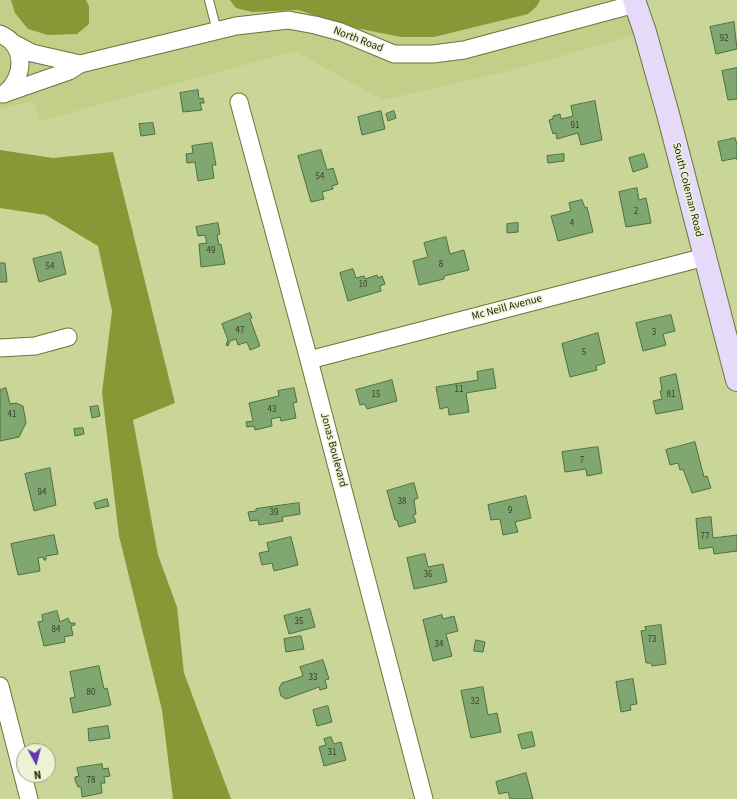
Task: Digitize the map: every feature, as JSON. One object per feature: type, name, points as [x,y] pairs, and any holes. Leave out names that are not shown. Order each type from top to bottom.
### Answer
[{"type":"street","name":"North Road","points":[[1,95],[69,71],[80,64],[243,25],[288,20],[341,32],[394,54],[434,54],[464,50],[635,2]]},
{"type":"street","name":"South Coleman Road","points":[[635,2],[666,106],[737,380]]},
{"type":"street","name":"North Road","points":[[6,38],[32,53],[80,64]]},
{"type":"street","points":[[1,95],[12,87],[20,69],[20,59],[6,38]]},
{"type":"street","name":"Jonas Boulevard","points":[[239,102],[309,360],[424,799]]},
{"type":"street","name":"Mc Neill Avenue","points":[[309,360],[705,257]]},
{"type":"street","points":[[0,348],[35,346],[68,337]]},
{"type":"street","points":[[0,686],[29,799]]},
{"type":"lane","points":[[209,0],[217,31]]},
{"type":"shaded area","points":[[0,0],[634,0],[645,32],[509,71],[383,100],[295,51],[40,121],[33,101],[0,109]]},
{"type":"shaded area","points":[[11,0],[86,0],[89,6],[89,24],[77,34],[48,35],[28,29],[15,13]]},
{"type":"shaded area","points":[[230,0],[540,0],[537,6],[528,14],[434,37],[401,37],[351,27],[298,10],[252,12],[236,8]]},
{"type":"shaded area","points":[[0,150],[53,158],[113,152],[175,403],[133,420],[158,555],[177,607],[184,673],[231,799],[173,799],[162,710],[119,536],[102,393],[112,311],[98,246],[46,215],[0,208]]},
{"type":"building","points":[[734,22],[737,49],[716,54],[710,27]]},
{"type":"building","points":[[737,68],[737,99],[728,100],[722,71]]},
{"type":"building","points":[[198,90],[199,99],[203,98],[204,103],[200,103],[202,110],[183,112],[180,93]]},
{"type":"building","points":[[595,101],[602,140],[581,145],[578,133],[557,139],[556,133],[553,134],[549,120],[553,119],[553,116],[560,114],[561,119],[573,116],[571,106]]},
{"type":"building","points":[[381,111],[385,129],[362,135],[358,117]]},
{"type":"building","points":[[394,111],[396,118],[388,121],[386,114]]},
{"type":"building","points":[[153,123],[155,134],[141,136],[139,124]]},
{"type":"building","points":[[735,138],[737,144],[737,158],[722,161],[718,142]]},
{"type":"building","points":[[212,143],[216,165],[212,165],[214,178],[198,181],[195,162],[187,163],[186,154],[193,153],[192,146]]},
{"type":"building","points":[[321,150],[327,170],[333,168],[338,184],[332,186],[333,189],[322,192],[324,199],[311,202],[298,156]]},
{"type":"building","points":[[564,154],[564,161],[548,163],[547,156]]},
{"type":"building","points":[[644,154],[648,167],[633,172],[629,158]]},
{"type":"building","points":[[637,188],[639,200],[646,198],[651,223],[626,227],[619,192]]},
{"type":"building","points":[[582,200],[585,208],[587,207],[593,232],[558,241],[551,216],[571,211],[569,203]]},
{"type":"building","points":[[218,223],[220,234],[217,235],[219,245],[221,244],[225,264],[201,267],[199,244],[207,243],[205,235],[198,236],[196,227]]},
{"type":"building","points":[[518,223],[518,232],[507,233],[507,224]]},
{"type":"building","points":[[446,237],[450,254],[464,250],[469,270],[444,276],[444,279],[419,285],[413,261],[428,257],[424,243]]},
{"type":"building","points":[[61,252],[66,274],[39,282],[33,259]]},
{"type":"building","points":[[0,263],[5,263],[7,282],[0,282]]},
{"type":"building","points":[[353,269],[356,278],[364,276],[365,279],[377,275],[378,278],[382,276],[385,284],[380,286],[381,291],[348,301],[340,273]]},
{"type":"building","points":[[250,313],[252,318],[250,319],[260,346],[250,350],[247,342],[238,345],[236,339],[230,341],[228,346],[226,345],[228,340],[222,324]]},
{"type":"building","points":[[671,315],[675,331],[663,334],[666,345],[643,351],[636,323]]},
{"type":"building","points":[[598,333],[605,363],[596,366],[597,370],[570,377],[562,344]]},
{"type":"building","points":[[493,369],[496,388],[466,393],[469,412],[449,415],[448,407],[440,409],[436,387],[478,380],[477,372]]},
{"type":"building","points":[[676,374],[683,409],[656,414],[653,401],[662,399],[660,391],[662,390],[660,378]]},
{"type":"building","points":[[392,380],[397,401],[367,409],[365,404],[360,405],[356,390]]},
{"type":"building","points":[[6,388],[10,404],[16,403],[23,406],[26,423],[19,437],[0,441],[0,390]]},
{"type":"building","points":[[294,388],[297,402],[293,403],[296,418],[281,421],[280,417],[271,419],[272,426],[255,430],[254,426],[247,427],[246,422],[253,421],[249,403],[279,396],[278,391]]},
{"type":"building","points":[[98,406],[100,416],[92,418],[90,407]]},
{"type":"building","points":[[83,428],[84,434],[75,436],[74,429]]},
{"type":"building","points":[[695,442],[704,477],[707,476],[711,488],[692,493],[683,469],[680,470],[678,463],[670,465],[666,450]]},
{"type":"building","points":[[598,447],[602,473],[587,476],[586,469],[565,472],[562,452]]},
{"type":"building","points":[[50,468],[56,505],[34,511],[25,474]]},
{"type":"building","points":[[414,483],[418,498],[414,500],[416,514],[413,515],[416,522],[399,527],[397,520],[395,520],[387,491]]},
{"type":"building","points":[[526,496],[531,518],[515,522],[518,532],[503,535],[500,519],[491,520],[488,505]]},
{"type":"building","points":[[107,499],[109,506],[96,509],[94,503]]},
{"type":"building","points":[[299,503],[300,514],[282,517],[283,521],[259,525],[258,520],[250,521],[248,512],[256,511],[256,509]]},
{"type":"building","points":[[711,517],[713,538],[737,535],[737,551],[714,554],[713,547],[699,549],[696,519]]},
{"type":"building","points":[[54,535],[58,554],[46,556],[46,560],[44,560],[43,557],[38,558],[40,571],[18,575],[11,544]]},
{"type":"building","points":[[291,537],[298,565],[274,571],[272,563],[262,565],[259,553],[269,551],[267,543]]},
{"type":"building","points":[[425,554],[428,567],[443,564],[447,582],[414,589],[407,558]]},
{"type":"building","points":[[310,609],[315,627],[289,634],[284,616]]},
{"type":"building","points":[[57,611],[60,622],[68,618],[70,623],[75,623],[75,625],[71,626],[73,635],[64,637],[65,642],[44,646],[38,622],[43,621],[42,615]]},
{"type":"building","points":[[442,615],[443,619],[454,616],[458,631],[446,634],[452,656],[433,661],[423,620]]},
{"type":"building","points":[[661,625],[666,664],[652,666],[651,663],[646,663],[641,631],[646,630],[645,627]]},
{"type":"building","points":[[301,636],[304,649],[286,652],[284,639]]},
{"type":"building","points":[[476,640],[485,642],[483,652],[474,651]]},
{"type":"building","points":[[323,660],[329,679],[325,680],[327,688],[320,690],[319,687],[286,699],[281,696],[279,688],[282,683],[303,676],[300,667]]},
{"type":"building","points":[[99,666],[104,689],[107,688],[111,705],[73,713],[70,698],[75,697],[70,672]]},
{"type":"building","points":[[633,679],[637,704],[630,705],[631,710],[621,712],[616,682]]},
{"type":"building","points":[[483,687],[488,715],[497,713],[501,732],[471,738],[461,691]]},
{"type":"building","points":[[328,706],[332,722],[317,726],[313,710]]},
{"type":"building","points":[[108,726],[110,738],[89,741],[88,729]]},
{"type":"building","points":[[532,732],[535,746],[522,749],[518,735]]},
{"type":"building","points":[[331,737],[334,744],[341,742],[346,760],[324,766],[319,747],[326,745],[324,739]]},
{"type":"building","points":[[102,764],[103,769],[108,768],[110,776],[104,777],[105,783],[101,783],[102,793],[82,797],[81,787],[78,787],[75,780],[75,777],[79,776],[77,768]]},
{"type":"building","points":[[526,773],[533,799],[510,799],[508,792],[499,794],[496,782]]}]
